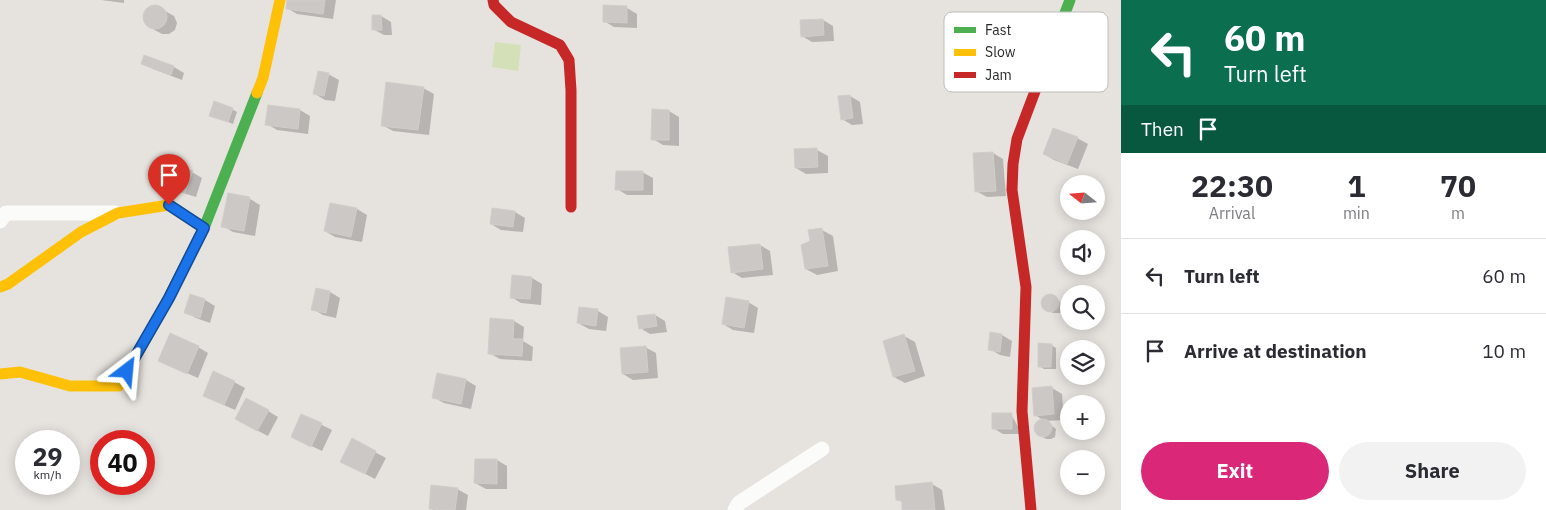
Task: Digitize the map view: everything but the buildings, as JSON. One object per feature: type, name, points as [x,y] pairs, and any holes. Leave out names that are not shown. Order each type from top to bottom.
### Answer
[{"type":"street","points":[[0,374],[20,372],[70,386],[119,386],[169,298],[204,228],[263,78],[280,0]]},
{"type":"street","points":[[493,0],[494,5],[512,22],[560,45],[569,60],[571,90],[571,207]]},
{"type":"street","points":[[1065,12],[1070,0]]},
{"type":"street","points":[[1031,510],[1022,411],[1026,287],[1012,190],[1013,164],[1017,139],[1035,92]]},
{"type":"street","points":[[0,221],[6,213],[118,212],[169,205],[204,228]]},
{"type":"street","points":[[0,287],[8,284],[81,232],[118,212]]},
{"type":"street","points":[[735,510],[739,503],[822,449]]},
{"type":"green space","points":[[495,42],[521,45],[518,71],[492,67]]},
{"type":"traffic: fast","points":[[1065,12],[1070,0]]},
{"type":"traffic: fast","points":[[166,303],[204,228],[257,93]]},
{"type":"traffic: slow","points":[[257,93],[263,78],[280,0]]},
{"type":"traffic: slow","points":[[0,287],[8,284],[81,232],[118,213],[169,205],[204,228]]},
{"type":"traffic: slow","points":[[0,374],[20,372],[70,386],[119,386],[166,303]]},
{"type":"traffic: jam","points":[[493,0],[494,5],[511,22],[560,45],[569,60],[571,90],[571,207]]},
{"type":"traffic: jam","points":[[1031,510],[1022,411],[1026,287],[1012,190],[1013,164],[1017,139],[1035,92]]},
{"type":"route","points":[[127,371],[169,298],[204,228],[169,205]]}]
